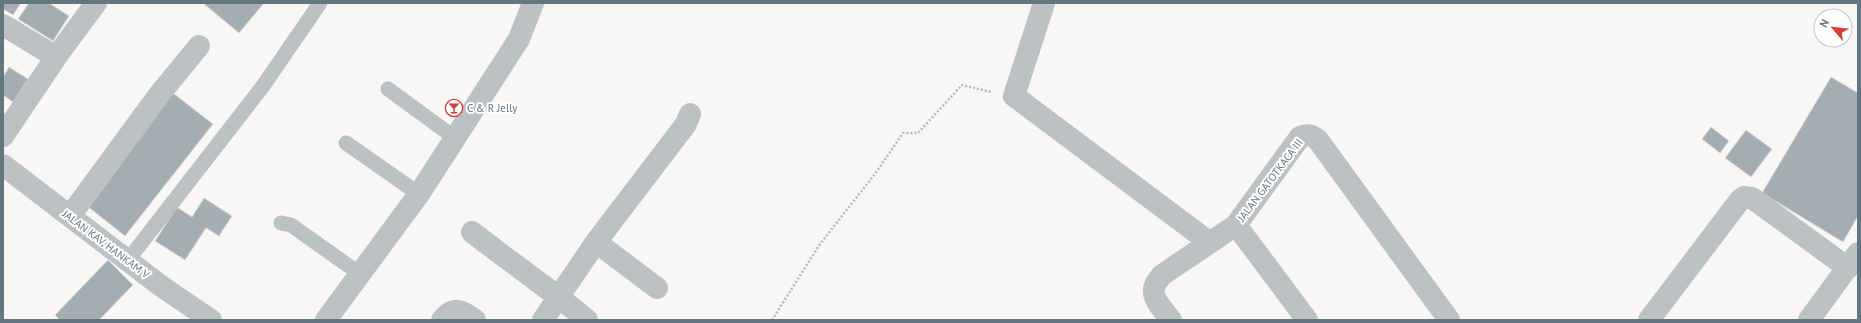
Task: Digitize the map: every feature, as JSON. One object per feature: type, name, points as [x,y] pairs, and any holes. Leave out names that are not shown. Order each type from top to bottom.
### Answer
[{"type":"street","points":[[3,136],[56,58],[96,3]]},
{"type":"street","points":[[326,320],[419,194],[519,39],[533,3]]},
{"type":"street","points":[[1044,3],[1014,96],[1209,242]]},
{"type":"street","points":[[3,25],[56,58]]},
{"type":"street","points":[[70,216],[158,96],[198,46]]},
{"type":"street","points":[[543,320],[596,242],[686,124],[690,114]]},
{"type":"street","name":"JALAN GATOTKACA III","points":[[1171,320],[1156,299],[1154,289],[1162,275],[1236,225],[1300,136],[1307,134],[1318,140],[1448,320]]},
{"type":"street","name":"JALAN KAV. HANKAM V","points":[[3,165],[161,286],[210,320]]},
{"type":"street","points":[[1649,320],[1740,200],[1744,198],[1752,198],[1853,260],[1809,320]]},
{"type":"street","points":[[1236,225],[1307,320]]},
{"type":"street","points":[[472,232],[513,265],[559,297],[587,320]]},
{"type":"street","points":[[596,242],[657,288]]},
{"type":"street","points":[[442,320],[448,313],[455,311],[463,312],[475,320]]},
{"type":"lane","points":[[128,260],[263,86],[320,3]]},
{"type":"lane","points":[[388,89],[455,138]]},
{"type":"lane","points":[[346,143],[419,194]]},
{"type":"lane","points":[[282,223],[291,225],[360,274]]},
{"type":"path","points":[[772,320],[820,244],[875,174],[903,133],[918,133],[962,86],[1014,96]]},
{"type":"building","points":[[3,3],[21,3],[13,15],[3,9]]},
{"type":"building","points":[[29,3],[49,3],[69,16],[53,41],[18,19]]},
{"type":"building","points":[[203,3],[264,3],[239,33]]},
{"type":"building","points":[[9,67],[28,79],[13,102],[3,95],[3,77]]},
{"type":"building","points":[[1831,77],[1858,93],[1858,216],[1843,242],[1762,193]]},
{"type":"building","points":[[169,90],[213,124],[125,236],[82,202]]},
{"type":"building","points":[[1711,127],[1729,141],[1720,153],[1702,139]]},
{"type":"building","points":[[1746,130],[1772,149],[1751,177],[1725,158]]},
{"type":"building","points":[[204,198],[232,216],[219,236],[206,228],[185,260],[155,241],[177,207],[192,217]]},
{"type":"building","points":[[108,260],[133,285],[99,320],[60,320],[55,315]]},
{"type":"place","name":"C & R Jelly","points":[[454,108]]}]
